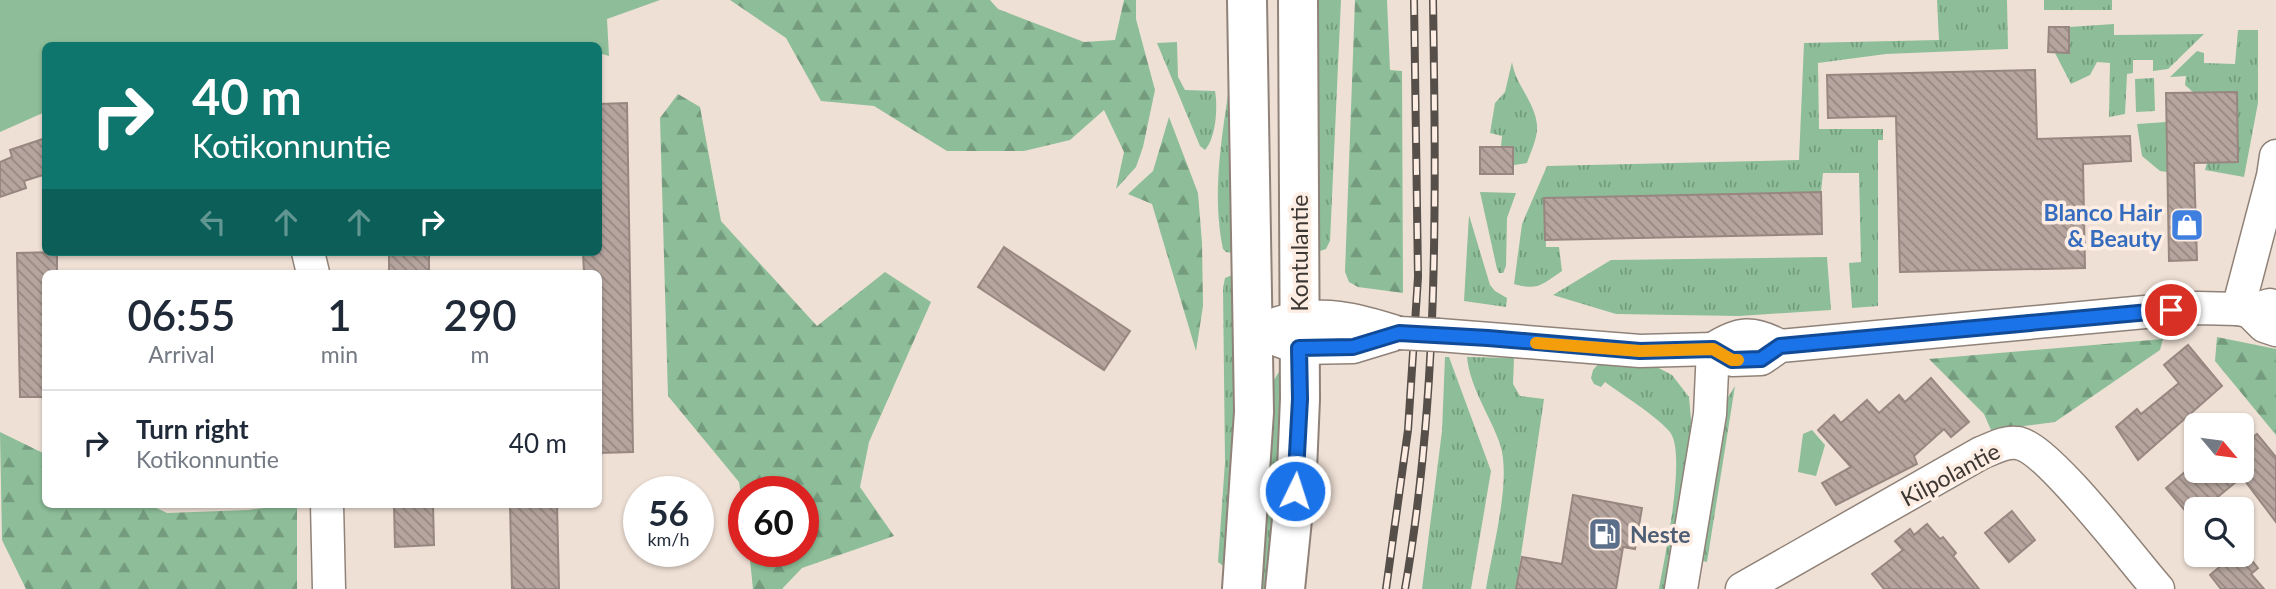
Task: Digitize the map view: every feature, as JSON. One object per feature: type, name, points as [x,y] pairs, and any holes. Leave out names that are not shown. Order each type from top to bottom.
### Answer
[{"type":"main road","name":"Kontulantie","points":[[1242,589],[1254,412],[1247,0]]},
{"type":"main road","name":"Kontulantie","points":[[1285,589],[1297,470],[1298,0]]},
{"type":"street","points":[[2276,156],[2255,309],[2264,327],[2276,330]]},
{"type":"street","points":[[1253,331],[1299,332],[1353,347],[1399,333],[1640,351],[1713,349],[1732,360],[1761,359],[1780,346],[2197,308],[2255,309]]},
{"type":"street","points":[[1681,589],[1710,414],[1713,349]]},
{"type":"street","name":"Kilpolantie","points":[[1742,589],[1981,453],[2018,443],[2035,451],[2058,472],[2158,589]]},
{"type":"street","points":[[327,508],[329,589]]},
{"type":"green space","points":[[0,0],[660,0],[607,19],[609,56],[602,54],[602,42],[42,42],[42,113],[0,132]]},
{"type":"green space","points":[[730,0],[990,0],[998,9],[1084,42],[1115,40],[1124,0],[1136,0],[1136,19],[1155,90],[1136,167],[1116,189],[1124,152],[1104,110],[1070,140],[1024,151],[947,151],[874,106],[821,101],[786,38]]},
{"type":"green space","points":[[1316,0],[1341,0],[1330,241],[1326,249],[1314,253]]},
{"type":"green space","points":[[1355,0],[1387,0],[1390,70],[1402,71],[1403,293],[1358,287],[1349,282],[1345,272]]},
{"type":"green space","points":[[1937,0],[2007,0],[2008,49],[1886,54],[1818,63],[1819,129],[1883,129],[1883,140],[1878,140],[1878,306],[1852,308],[1849,263],[1861,262],[1859,173],[1823,173],[1821,192],[1545,198],[1546,247],[1559,247],[1562,271],[1545,283],[1535,286],[1514,284],[1522,224],[1547,166],[1799,160],[1804,43],[1939,40]]},
{"type":"green space","points":[[2044,0],[2112,0],[2112,10],[2044,10]]},
{"type":"green space","points":[[2114,24],[2114,35],[2204,34],[2168,69],[2153,71],[2153,60],[2133,60],[2133,73],[2127,74],[2125,114],[2109,117],[2110,63],[2097,62],[2090,75],[2071,84],[2055,53],[2069,52],[2069,27]]},
{"type":"green space","points":[[2238,30],[2258,30],[2258,103],[2244,177],[2205,170],[2207,163],[2238,162],[2194,93],[2185,85],[2186,76],[2170,77],[2197,51],[2204,53],[2204,63],[2235,64]]},
{"type":"green space","points":[[1177,42],[1178,77],[1185,90],[1215,91],[1215,122],[1212,138],[1205,150],[1200,146],[1157,43]]},
{"type":"green space","points":[[1512,62],[1533,109],[1537,125],[1527,163],[1514,165],[1513,147],[1501,147],[1502,136],[1490,133],[1495,103],[1505,92]]},
{"type":"green space","points":[[2154,78],[2155,111],[2136,112],[2135,79]]},
{"type":"green space","points":[[1229,88],[1235,88],[1238,254],[1223,249],[1218,209],[1219,168]]},
{"type":"green space","points":[[678,94],[700,107],[721,221],[817,326],[885,272],[931,302],[869,442],[860,487],[894,536],[819,562],[819,476],[734,476],[668,396],[660,118]]},
{"type":"green space","points":[[1169,117],[1198,193],[1203,306],[1196,351],[1152,204],[1128,194],[1153,171]]},
{"type":"green space","points":[[2166,122],[2167,172],[2160,171],[2142,156],[2137,124]]},
{"type":"green space","points":[[1480,192],[1516,193],[1507,218],[1506,266],[1503,273],[1499,273],[1497,269]]},
{"type":"green space","points":[[1469,215],[1490,285],[1507,298],[1506,307],[1464,301]]},
{"type":"green space","points":[[1827,257],[1831,310],[1739,316],[1616,314],[1553,295],[1611,260]]},
{"type":"green space","points":[[1237,273],[1239,355],[1226,568],[1218,562],[1225,462],[1223,288],[1225,278]]},
{"type":"green space","points":[[2217,337],[2276,349],[2276,435],[2215,361]]},
{"type":"green space","points":[[2163,339],[2160,350],[2055,422],[1991,430],[1984,414],[1929,359]]},
{"type":"green space","points":[[1445,357],[1449,357],[1491,471],[1471,589],[1422,589],[1442,431]]},
{"type":"green space","points":[[1467,357],[1514,358],[1513,384],[1520,396],[1544,399],[1516,589],[1486,589],[1502,495],[1503,459],[1496,433],[1472,380]]},
{"type":"green space","points":[[1600,362],[1653,365],[1672,375],[1689,397],[1693,442],[1669,589],[1659,589],[1676,482],[1674,442],[1669,431],[1638,405],[1605,382],[1601,387],[1594,384],[1591,378],[1593,370]]},
{"type":"green space","points":[[1285,369],[1271,589],[1258,589],[1271,385],[1280,370]]},
{"type":"green space","points":[[1735,386],[1707,562],[1699,560],[1725,402]]},
{"type":"green space","points":[[1812,430],[1825,445],[1816,476],[1798,472],[1803,434]]},
{"type":"green space","points":[[0,432],[42,453],[42,508],[156,508],[167,513],[297,508],[297,589],[26,589],[2,540]]},
{"type":"green space","points":[[751,567],[805,567],[782,589],[753,589]]},
{"type":"building","points":[[2049,27],[2069,27],[2069,53],[2048,52]]},
{"type":"building","points":[[2035,70],[2037,139],[2130,136],[2131,161],[2083,164],[2085,268],[1900,272],[1896,116],[1828,118],[1827,75]]},
{"type":"building","points":[[2237,92],[2238,162],[2194,163],[2197,260],[2169,261],[2166,93]]},
{"type":"building","points":[[627,103],[633,452],[602,453],[602,270],[584,270],[583,256],[602,256],[602,104]]},
{"type":"building","points":[[42,139],[42,175],[24,181],[26,188],[0,197],[0,162],[12,157],[10,150]]},
{"type":"building","points":[[1480,147],[1513,147],[1513,174],[1480,174]]},
{"type":"building","points":[[1821,192],[1822,234],[1545,240],[1544,198]]},
{"type":"building","points":[[1004,247],[1130,331],[1104,370],[978,287]]},
{"type":"building","points":[[42,252],[42,256],[57,256],[57,270],[42,270],[42,397],[20,397],[17,253]]},
{"type":"building","points":[[389,256],[429,256],[429,270],[389,270]]},
{"type":"building","points":[[2188,345],[2222,386],[2191,413],[2184,413],[2184,419],[2138,460],[2116,427],[2137,409],[2141,414],[2179,383],[2164,365]]},
{"type":"building","points":[[1931,378],[1969,422],[1951,437],[1944,429],[1914,456],[1917,464],[1836,505],[1822,483],[1851,467],[1818,430],[1834,415],[1841,423],[1867,400],[1879,413],[1899,395],[1905,402]]},
{"type":"building","points":[[2257,434],[2276,457],[2276,522],[2247,483],[2254,483],[2254,436]]},
{"type":"building","points":[[2184,473],[2184,483],[2235,483],[2218,497],[2184,497],[2184,509],[2166,488]]},
{"type":"building","points":[[1573,495],[1642,508],[1635,549],[1623,547],[1616,589],[1516,589],[1522,557],[1562,564]]},
{"type":"building","points":[[394,508],[433,508],[434,545],[395,547]]},
{"type":"building","points":[[510,508],[557,508],[559,589],[512,589]]},
{"type":"building","points":[[2012,511],[2035,540],[2009,562],[1985,533]]},
{"type":"building","points":[[1927,524],[1940,539],[1943,537],[1956,553],[1953,556],[1979,589],[1884,589],[1872,574],[1903,550],[1895,541],[1910,529],[1914,535]]},
{"type":"building","points":[[2254,563],[2258,568],[2251,574],[2264,589],[2221,589],[2210,575],[2220,567],[2254,567]]},
{"type":"railway","points":[[1386,589],[1408,430],[1418,277],[1414,0]]},
{"type":"railway","points":[[1405,589],[1416,516],[1430,369],[1435,148],[1433,0]]},
{"type":"slow traffic","points":[[1536,343],[1640,351],[1713,349],[1732,360],[1738,360]]},
{"type":"place","name":"Blanco Hair & Beauty","points":[[2187,225]]},
{"type":"place","name":"Neste","points":[[1605,534]]},
{"type":"route","points":[[1295,491],[1300,399],[1299,348],[1353,347],[1399,333],[1640,351],[1713,349],[1732,360],[1761,359],[1780,346],[2171,310]]}]
